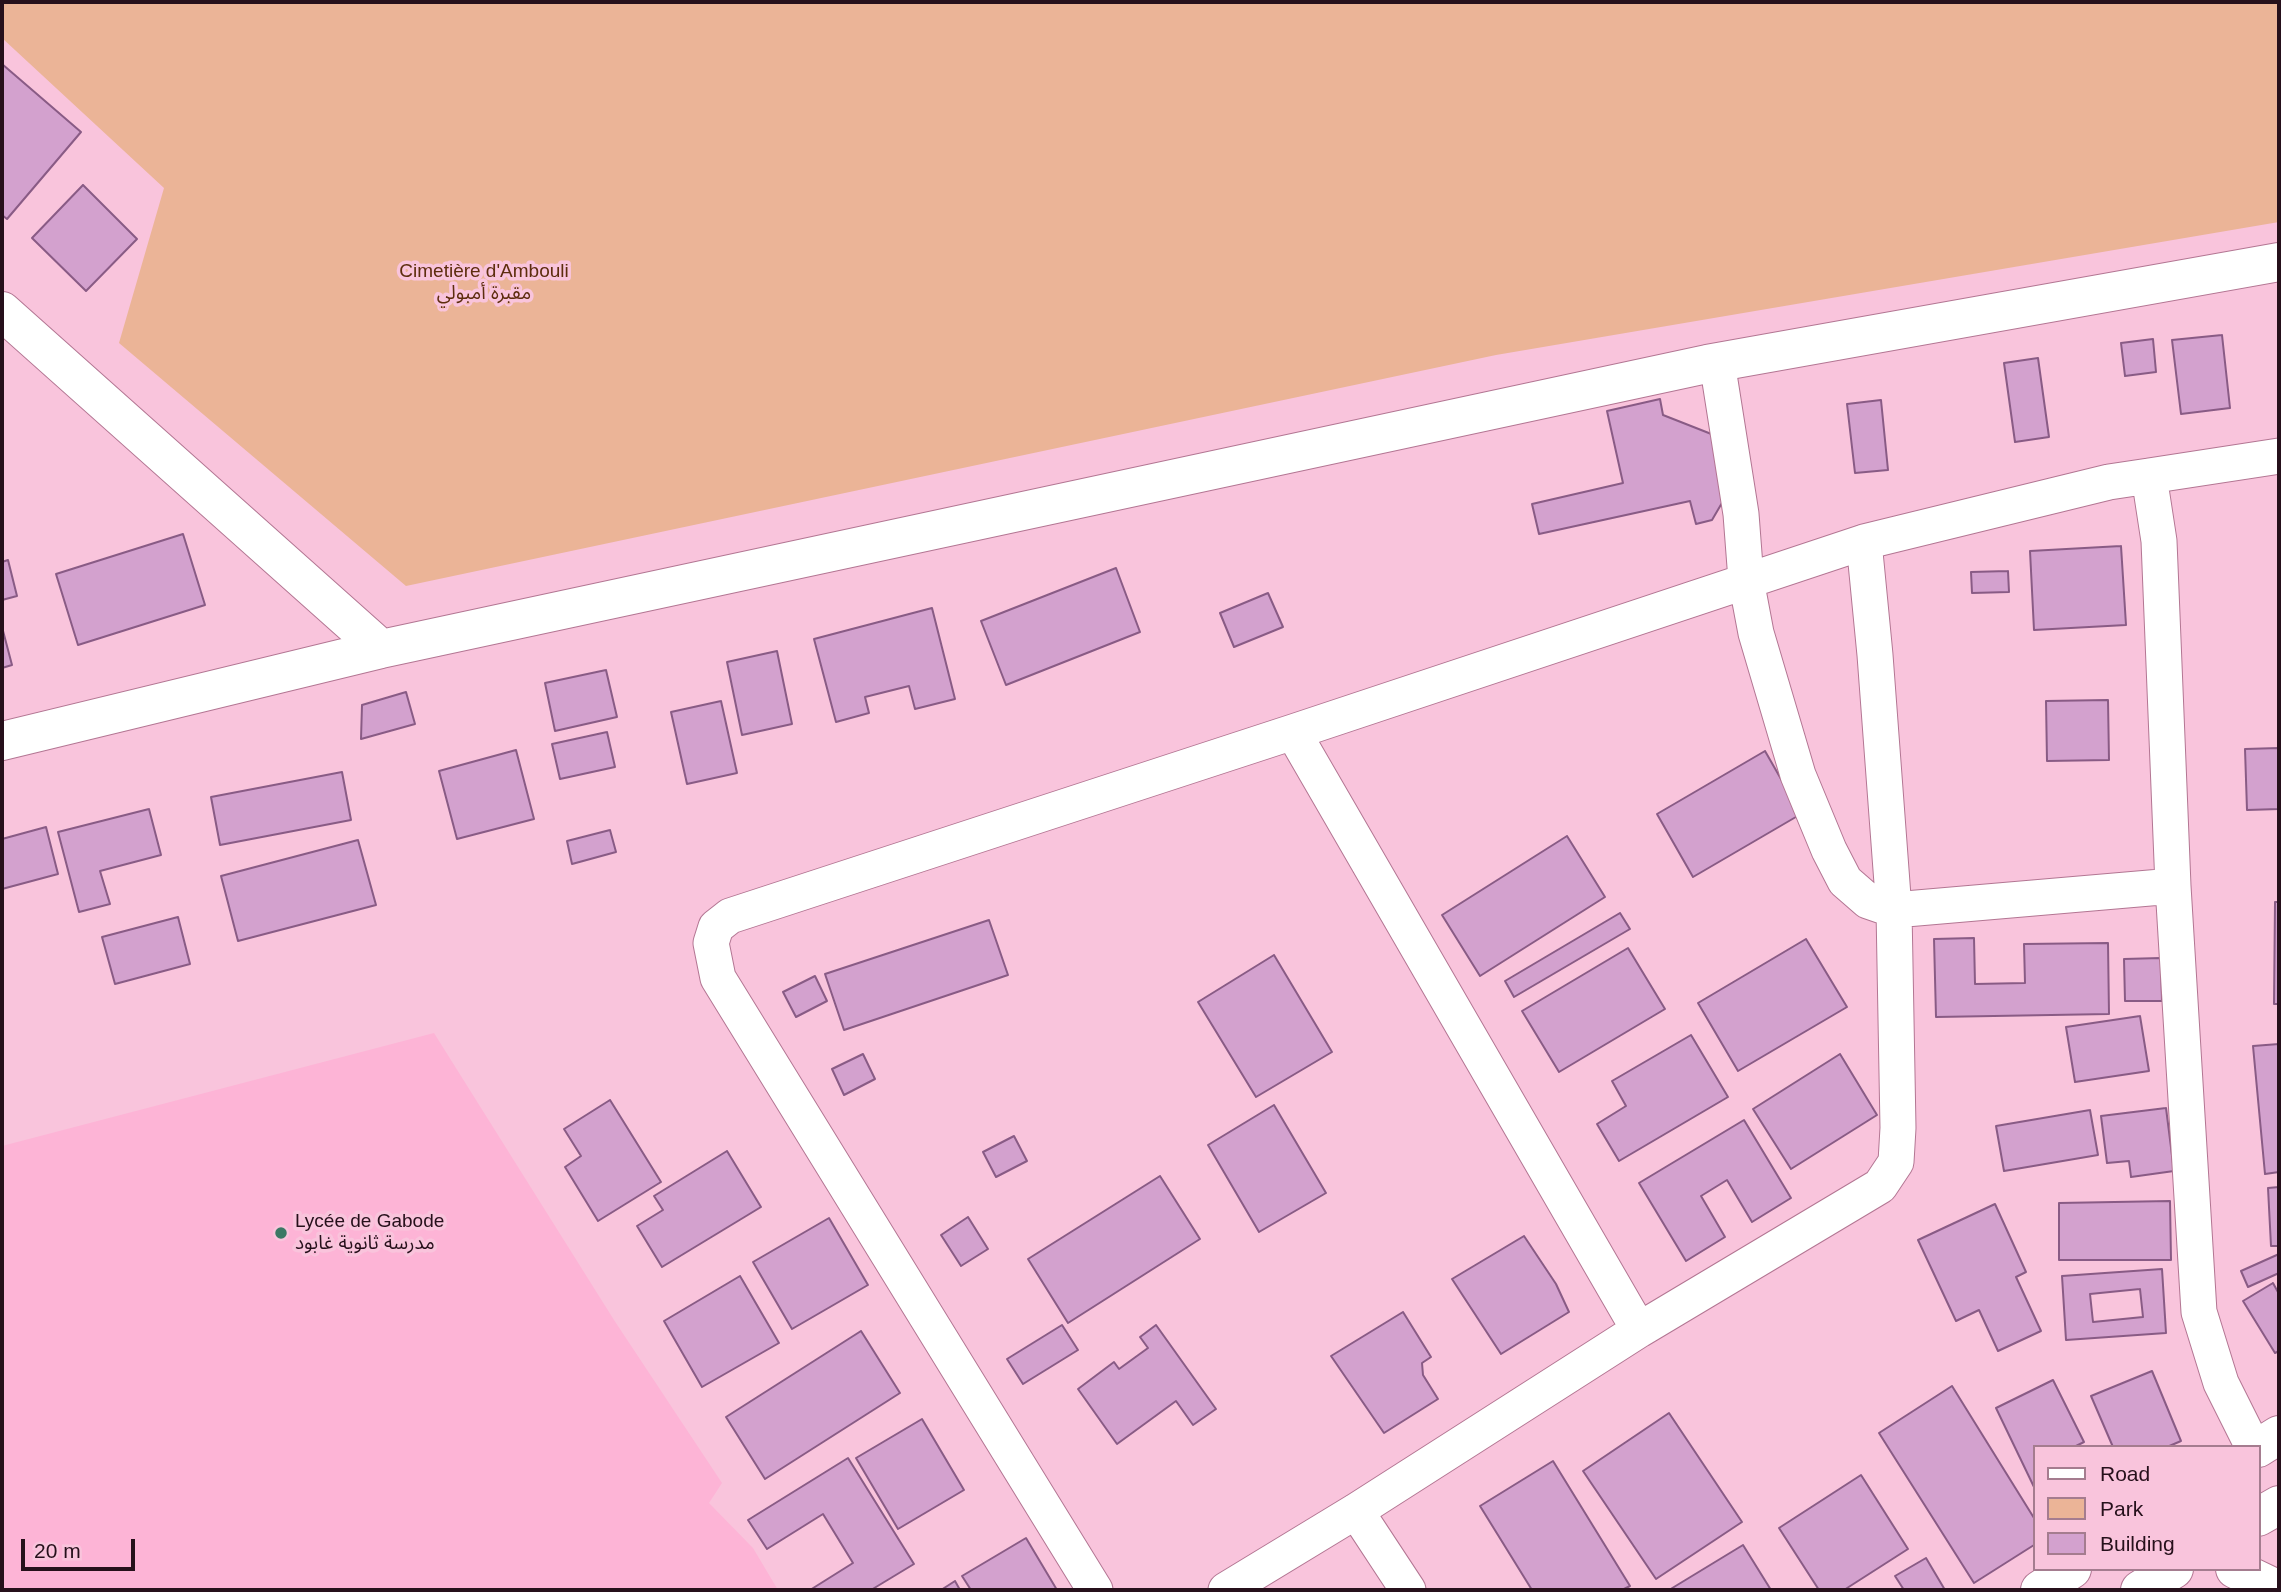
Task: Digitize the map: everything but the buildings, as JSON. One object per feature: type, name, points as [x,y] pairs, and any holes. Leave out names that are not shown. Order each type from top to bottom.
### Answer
[{"type":"street","points":[[2,741],[381,649],[1717,362],[2279,262]]},
{"type":"street","points":[[2,311],[381,649]]},
{"type":"street","points":[[1717,362],[1741,514],[1746,580],[1756,633],[1798,775],[1845,881],[1868,901],[1894,910],[2173,886]]},
{"type":"street","points":[[1095,1590],[718,978],[711,943],[716,927],[730,916],[761,904],[1293,732],[1864,542],[2109,482],[2279,456]]},
{"type":"street","points":[[2149,476],[2159,541],[2173,886],[2199,1312],[2221,1383],[2252,1445]]},
{"type":"street","points":[[1226,1590],[1356,1511],[1639,1331],[1880,1185],[1896,1162],[1898,1128],[1894,910],[1864,542]]},
{"type":"street","points":[[1293,732],[1639,1331]]},
{"type":"street","points":[[2260,1447],[2279,1435]]},
{"type":"street","points":[[1356,1511],[1408,1590]]},
{"type":"street","points":[[2040,1590],[2070,1571]]},
{"type":"street","points":[[2140,1590],[2171,1571]]},
{"type":"street","points":[[2239,1571],[2279,1590]]},
{"type":"shaded area","name":"Lycée de Gabode مدرسة ثانوية غابود","points":[[434,1033],[614,1320],[722,1483],[709,1503],[753,1548],[778,1590],[2,1590],[2,1146]]},
{"type":"green space","name":"Cimetière d'Ambouli مقبرة أمبولي","points":[[2,2],[2279,2],[2279,222],[1496,355],[406,586],[119,343],[164,188],[2,38]]},
{"type":"place","name":"Lycée de Gabode مدرسة ثانوية غابود","points":[[281,1233]]}]
